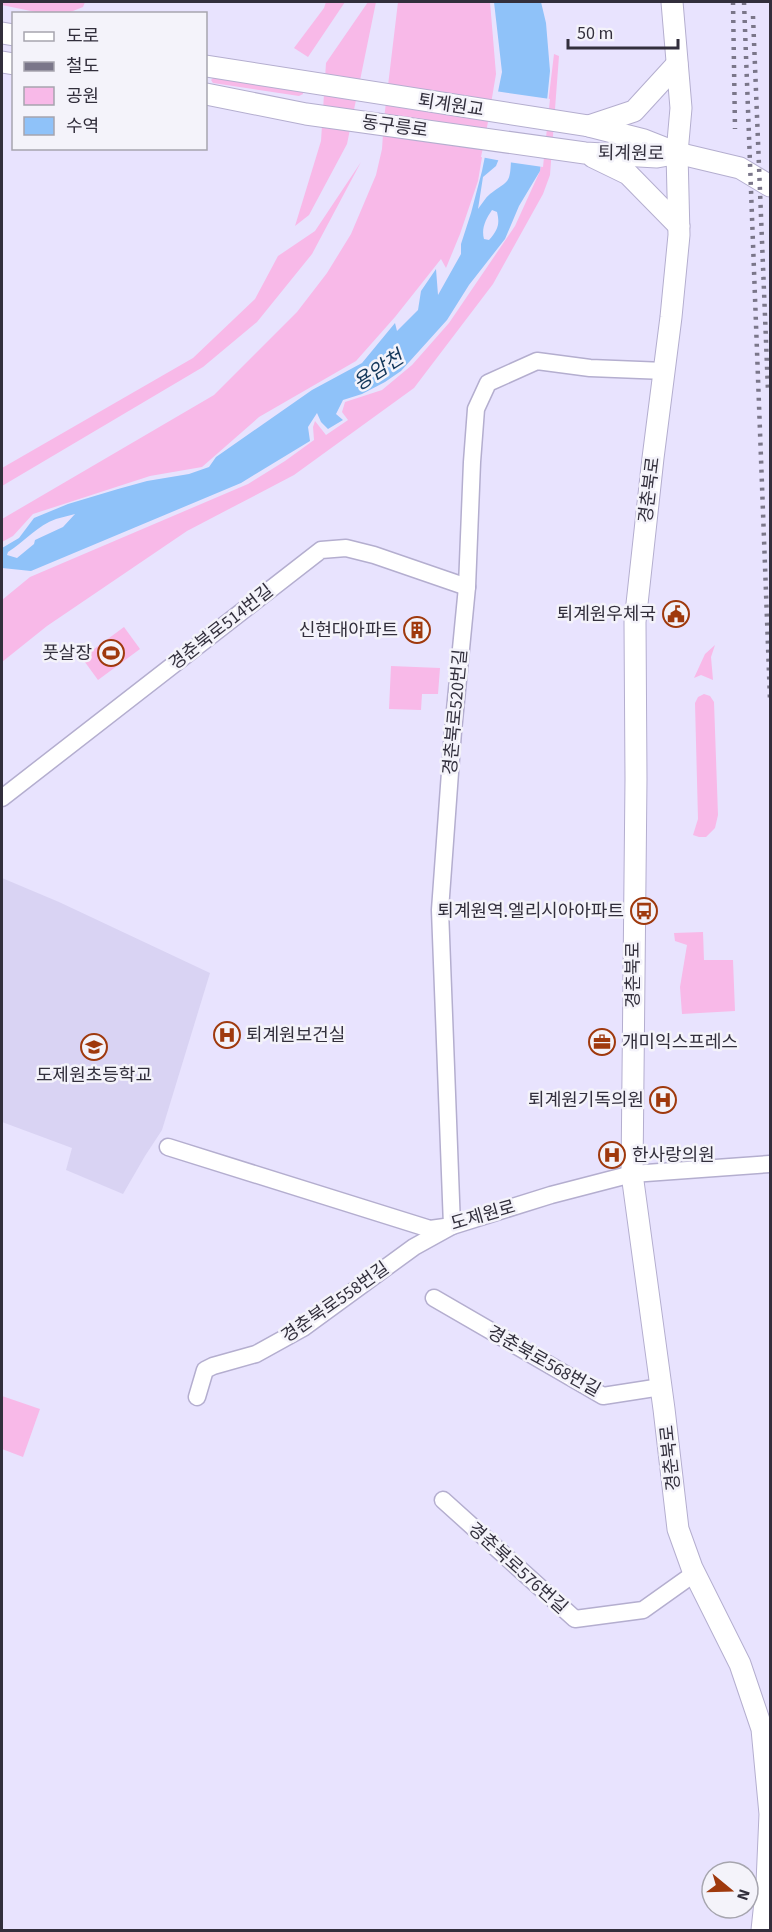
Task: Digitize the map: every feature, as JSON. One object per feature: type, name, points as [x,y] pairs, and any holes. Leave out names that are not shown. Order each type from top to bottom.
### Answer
[{"type":"street","name":"경춘북로","points":[[672,2],[681,108],[677,153],[679,226],[671,318],[635,622],[636,779],[632,1174],[678,1529],[695,1573],[740,1664],[762,1730],[770,1814],[762,1930]]},
{"type":"street","points":[[589,126],[634,111],[677,64]]},
{"type":"street","name":"퇴계원교","points":[[207,66],[589,126]]},
{"type":"street","name":"동구릉로","points":[[207,94],[306,114],[585,153]]},
{"type":"street","name":"퇴계원로","points":[[589,126],[642,148]]},
{"type":"street","name":"퇴계원로","points":[[585,153],[642,148],[677,153],[740,168],[771,186]]},
{"type":"street","points":[[585,153],[628,174],[679,226]]},
{"type":"street","name":"경춘북로520번길","points":[[452,1226],[440,910],[453,731],[467,587],[476,410],[488,383],[537,361],[590,368],[665,371]]},
{"type":"street","name":"경춘북로514번길","points":[[2,798],[321,550],[346,548],[355,550],[467,587]]},
{"type":"street","name":"도제원로","points":[[168,1147],[430,1229],[452,1226],[551,1195],[632,1174],[771,1164]]},
{"type":"street","name":"경춘북로558번길","points":[[198,1397],[205,1370],[256,1354],[303,1328],[414,1247],[452,1226]]},
{"type":"street","name":"경춘북로568번길","points":[[434,1298],[603,1396],[661,1387]]},
{"type":"street","name":"경춘북로576번길","points":[[443,1500],[575,1619],[643,1610],[695,1573]]},
{"type":"shaded area","name":"도제원초등학교","points":[[2,878],[59,902],[210,973],[162,1130],[123,1194],[66,1170],[72,1148],[2,1122]]},
{"type":"green space","points":[[2,2],[85,2],[83,7],[70,12],[35,12],[2,5]]},
{"type":"green space","points":[[326,2],[345,2],[308,57],[294,48]]},
{"type":"green space","points":[[368,2],[376,2],[347,144],[309,215],[295,226],[321,141],[326,63]]},
{"type":"green space","points":[[398,2],[490,2],[496,74],[478,181],[446,268],[441,259],[356,361],[259,417],[202,467],[150,476],[33,514],[13,536],[2,542],[2,519],[214,395],[297,312],[327,273],[351,234],[376,175],[382,149]]},
{"type":"green space","points":[[554,54],[559,56],[550,175],[543,194],[493,284],[414,388],[294,475],[187,531],[47,626],[2,662],[2,600],[30,577],[248,484],[314,440],[315,421],[326,435],[348,420],[342,412],[345,402],[382,390],[412,365],[449,323],[515,226],[540,171]]},
{"type":"green space","points":[[214,77],[303,91],[303,94],[299,96],[213,83],[211,80]]},
{"type":"green space","points":[[361,162],[312,254],[257,322],[203,367],[2,486],[2,468],[193,358],[255,299],[278,256],[315,231]]},
{"type":"green space","name":"풋살장","points":[[124,627],[140,649],[98,680],[82,658]]},
{"type":"green space","points":[[715,645],[711,657],[713,680],[701,675],[694,678],[705,654]]},
{"type":"green space","points":[[391,666],[440,668],[438,694],[422,694],[421,710],[389,709]]},
{"type":"green space","points":[[704,694],[710,696],[714,702],[718,815],[715,828],[706,837],[699,837],[693,835],[698,819],[695,703],[698,697]]},
{"type":"green space","points":[[703,932],[704,960],[733,960],[735,1011],[682,1014],[680,987],[687,945],[675,941],[674,933]]},
{"type":"green space","points":[[2,1396],[40,1409],[23,1457],[2,1449]]},
{"type":"water","name":"용암천","points":[[494,2],[541,2],[546,23],[550,71],[540,171],[519,206],[505,239],[469,285],[447,320],[401,371],[362,394],[343,400],[336,414],[343,420],[328,429],[321,422],[317,413],[308,427],[310,441],[241,483],[31,571],[2,568],[2,548],[19,538],[34,518],[68,504],[118,489],[147,481],[189,474],[209,467],[216,457],[312,390],[362,363],[395,323],[397,331],[418,310],[421,291],[436,269],[438,295],[461,254],[461,244],[482,171],[502,72]],"holes":[[[500,156],[511,160],[509,178],[488,196],[478,209],[483,177],[496,166]],[[492,210],[497,212],[498,223],[489,240],[484,239],[485,224]],[[75,514],[63,527],[35,540],[34,544],[17,558],[7,555],[43,525]]]},
{"type":"pier","points":[[495,91],[550,99],[543,167],[508,162],[505,159],[502,161],[481,157]]},
{"type":"railway","points":[[733,2],[735,129]]},
{"type":"railway","points":[[744,2],[770,700]]},
{"type":"railway","points":[[753,16],[768,391]]},
{"type":"place","name":"퇴계원우체국","points":[[676,614]]},
{"type":"place","name":"신현대아파트","points":[[417,630]]},
{"type":"place","name":"풋살장","points":[[111,653]]},
{"type":"place","name":"퇴계원역.엘리시아아파트","points":[[644,911]]},
{"type":"place","name":"퇴계원보건실","points":[[227,1035]]},
{"type":"place","name":"개미익스프레스","points":[[602,1042]]},
{"type":"place","name":"도제원초등학교","points":[[94,1047]]},
{"type":"place","name":"퇴계원기독의원","points":[[663,1100]]},
{"type":"place","name":"한사랑의원","points":[[612,1155]]}]
